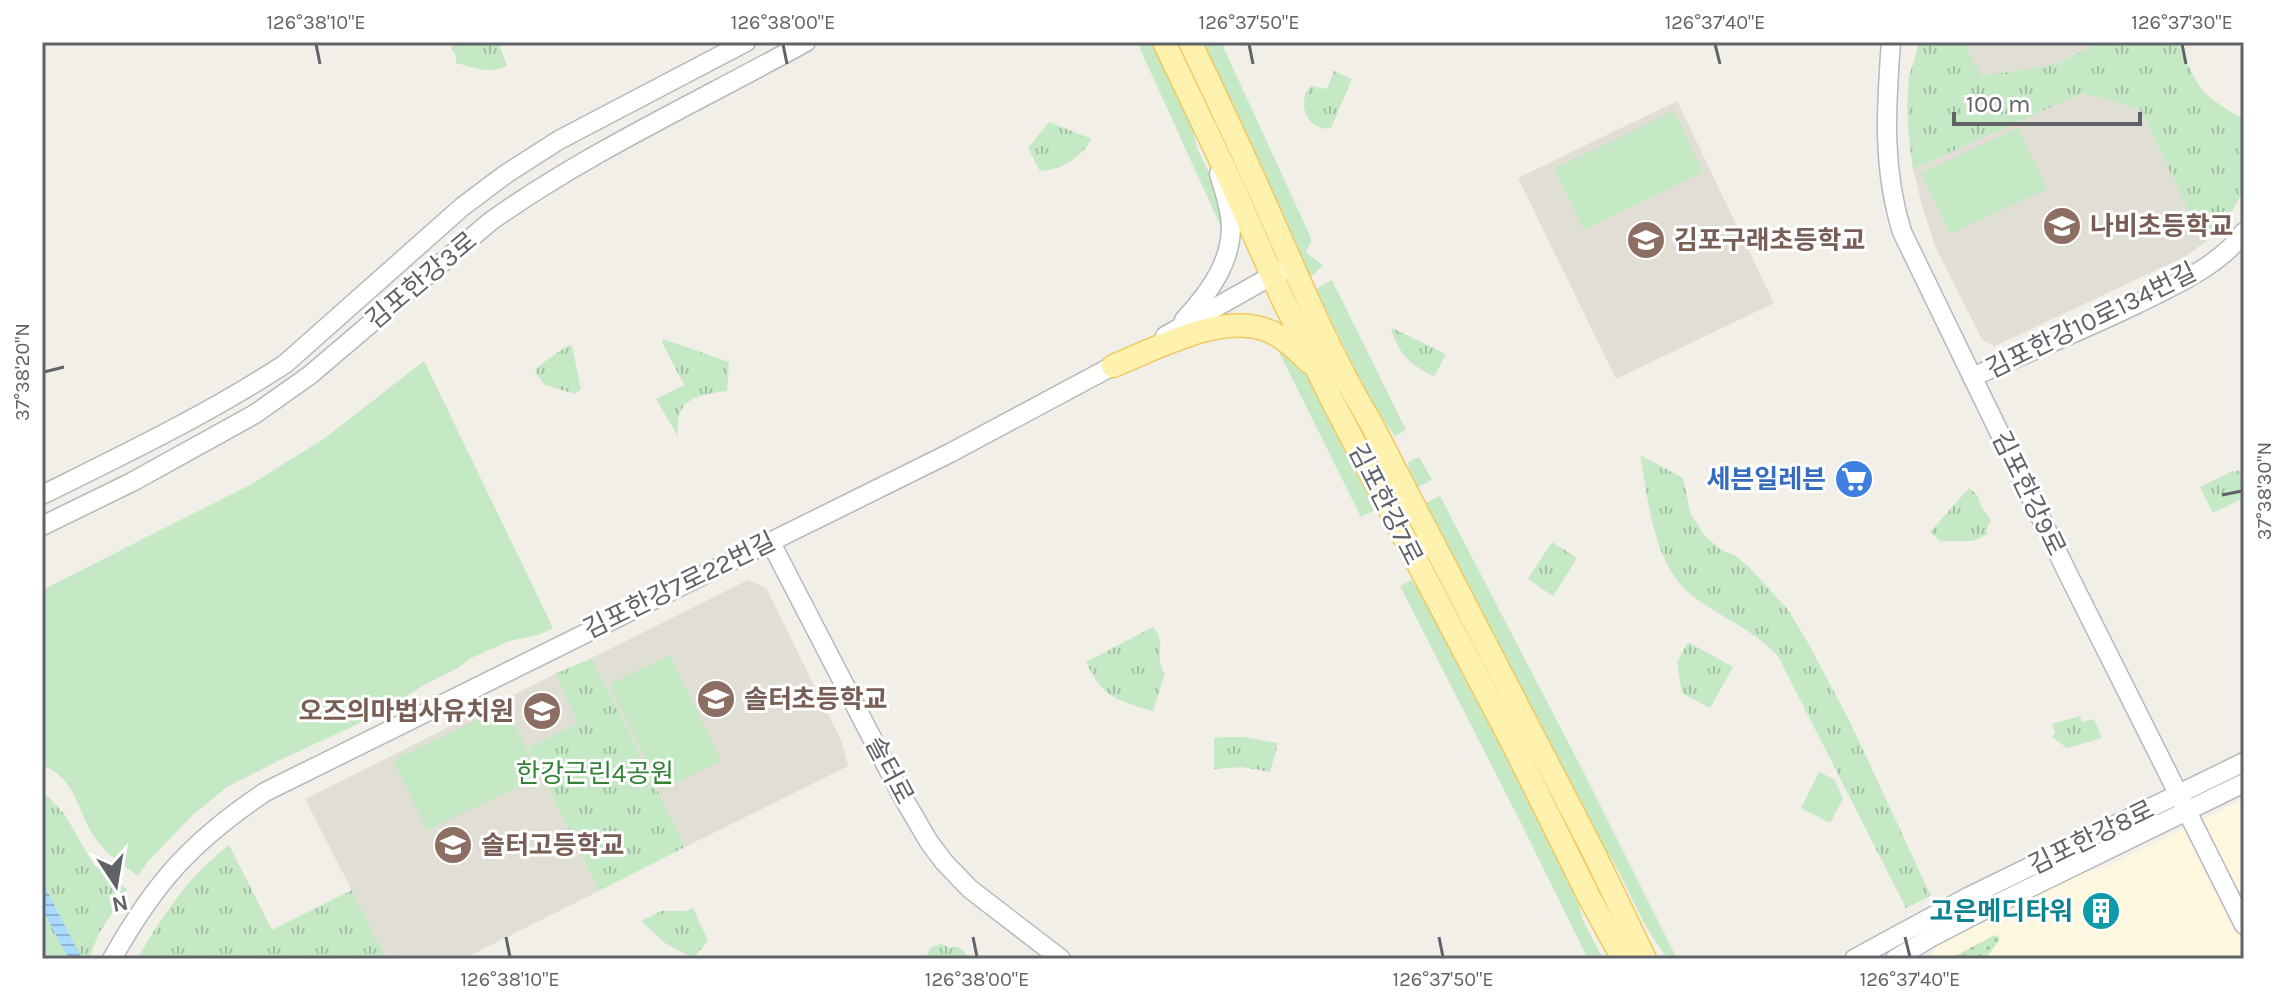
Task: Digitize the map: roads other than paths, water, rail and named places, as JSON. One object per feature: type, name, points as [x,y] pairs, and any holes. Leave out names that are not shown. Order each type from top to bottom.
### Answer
[{"type":"main road","name":"김포한강7로","points":[[1190,42],[1255,180],[1282,270],[1318,371],[1623,959]]},
{"type":"main road","name":"김포한강7로","points":[[1165,44],[1207,132],[1282,270],[1371,423],[1594,853],[1645,959]]},
{"type":"main road","points":[[1113,366],[1214,328],[1234,325],[1274,333],[1318,371]]},
{"type":"main road","points":[[1594,853],[1644,938],[1660,959]]},
{"type":"street","name":"김포한강3로","points":[[42,495],[201,415],[259,381],[285,364],[462,207],[506,174],[559,140],[746,42]]},
{"type":"street","name":"김포한강3로","points":[[42,526],[132,482],[255,414],[310,375],[491,221],[521,200],[617,142],[806,42]]},
{"type":"street","name":"김포한강9로","points":[[1891,42],[1886,151],[1896,211],[1916,263],[2244,925]]},
{"type":"street","points":[[1174,332],[1197,306],[1218,274],[1231,238],[1230,215],[1207,132]]},
{"type":"street","name":"김포한강10로134번길","points":[[1972,377],[2112,316],[2185,280],[2234,246],[2244,232]]},
{"type":"street","name":"김포한강7로22번길","points":[[112,958],[145,902],[173,868],[203,837],[265,792],[950,453],[1113,366],[1282,270]]},
{"type":"street","name":"솔터로","points":[[770,541],[929,842],[970,889],[1061,959]]},
{"type":"street","name":"김포한강8로","points":[[1854,959],[1968,897],[2244,762]]},
{"type":"street","name":"김포한강8로","points":[[1895,959],[1976,914],[2244,783]]},
{"type":"street","points":[[1589,897],[1611,959]]},
{"type":"water","points":[[42,881],[82,959],[69,959],[42,909]]},
{"type":"place","name":"나비초등학교","points":[[2062,226]]},
{"type":"place","name":"김포구래초등학교","points":[[1646,240]]},
{"type":"place","name":"세븐일레븐","points":[[1854,479]]},
{"type":"place","name":"솔터초등학교","points":[[716,699]]},
{"type":"place","name":"오즈의마법사유치원","points":[[542,711]]},
{"type":"place","name":"솔터고등학교","points":[[453,845]]},
{"type":"place","name":"고은메디타워","points":[[2101,911]]},
{"type":"park label","name":"한강근린4공원","points":[[595,773]]}]
